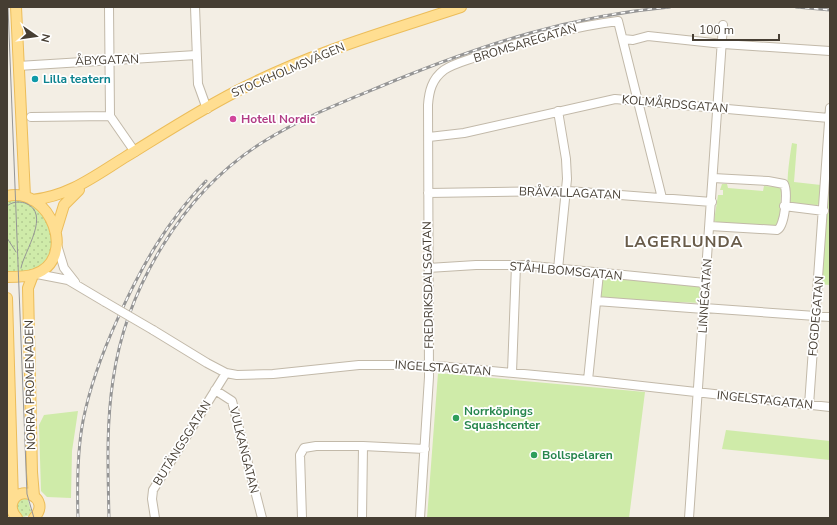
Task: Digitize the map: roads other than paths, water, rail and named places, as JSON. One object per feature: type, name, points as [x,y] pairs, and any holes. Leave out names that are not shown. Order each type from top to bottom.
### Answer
[{"type":"main road","points":[[7,277],[35,274],[49,263],[54,254],[56,243],[56,230],[47,212],[28,198],[18,66],[16,7]]},
{"type":"main road","name":"STOCKHOLMSVÄGEN","points":[[7,196],[28,198],[55,197],[86,182],[245,87],[290,67],[391,28],[457,8]]},
{"type":"main road","name":"STOCKHOLMSVÄGEN","points":[[56,230],[67,200],[86,182]]},
{"type":"main road","name":"NORRA PROMENADEN","points":[[34,518],[39,509],[38,501],[34,496],[31,436],[28,288],[35,274]]},
{"type":"main road","name":"NORRA PROMENADEN","points":[[7,298],[12,510]]},
{"type":"main road","points":[[12,510],[22,493],[27,493],[34,496]]},
{"type":"street","points":[[109,7],[111,59],[110,116],[135,152]]},
{"type":"street","points":[[195,7],[198,84],[207,109]]},
{"type":"street","name":"BROMSAREGATAN","points":[[436,78],[444,70],[503,48],[575,27],[618,21],[622,39]]},
{"type":"street","name":"LINNÉGATAN","points":[[689,518],[699,393],[705,283],[723,44],[723,25]]},
{"type":"street","points":[[662,198],[640,103],[622,39],[633,40],[648,36],[723,44],[830,51]]},
{"type":"street","name":"ÅBYGATAN","points":[[18,66],[111,59],[144,59],[196,54]]},
{"type":"street","name":"FREDRIKSDALSGATAN","points":[[420,518],[425,449],[428,365],[428,94],[436,78]]},
{"type":"street","name":"KOLMÅRDSGATAN","points":[[429,137],[467,132],[615,99],[640,103],[829,118]]},
{"type":"street","name":"FOGDEGATAN","points":[[809,405],[824,211],[830,108]]},
{"type":"street","points":[[558,111],[566,159],[566,191],[558,269]]},
{"type":"street","points":[[31,117],[110,116]]},
{"type":"street","points":[[710,226],[777,230],[784,222],[785,187],[780,183],[713,178]]},
{"type":"street","name":"BRÅVALLAGATAN","points":[[428,193],[566,191],[712,202]]},
{"type":"street","points":[[784,206],[824,211]]},
{"type":"street","name":"INGELSTAGATAN","points":[[56,243],[64,268],[79,286]]},
{"type":"street","points":[[512,372],[516,265]]},
{"type":"street","name":"STÅHLBOMSGATAN","points":[[428,268],[516,265],[705,283]]},
{"type":"street","points":[[588,380],[599,273]]},
{"type":"street","name":"INGELSTAGATAN","points":[[35,274],[60,278],[79,286],[226,373],[245,376],[359,365],[428,365],[512,372],[830,407]]},
{"type":"street","points":[[596,301],[830,317]]},
{"type":"street","name":"BUTÄNGSGATAN","points":[[155,518],[152,499],[153,490],[226,373]]},
{"type":"street","name":"VULKANGATAN","points":[[215,390],[232,401],[262,518]]},
{"type":"street","points":[[302,518],[300,455],[304,448],[308,446],[363,446],[425,449]]},
{"type":"street","points":[[362,518],[363,446]]},
{"type":"tram line","points":[[8,7],[27,494],[34,518]]},
{"type":"tram line","points":[[7,206],[15,202],[25,203],[33,208],[36,215],[34,233],[21,268]]},
{"type":"tram line","points":[[7,238],[16,252]]},
{"type":"railway","points":[[109,518],[109,414],[113,380],[120,345],[131,311],[145,277],[163,245],[184,215],[208,187],[234,163],[263,142],[311,116],[396,80],[463,54],[564,24],[634,11],[670,7]]},
{"type":"railway","points":[[796,7],[830,10]]},
{"type":"railway","points":[[78,518],[78,470],[81,433],[89,394],[102,356],[112,330],[127,299],[156,245],[179,212],[206,181]]},
{"type":"place","name":"Lilla teatern","points":[[35,79]]},
{"type":"place","name":"Hotell Nordic","points":[[233,119]]},
{"type":"place","name":"Norrköpings Squashcenter","points":[[456,418]]},
{"type":"place","name":"Bollspelaren","points":[[534,455]]},
{"type":"district","name":"LAGERLUNDA","points":[[684,241]]}]
